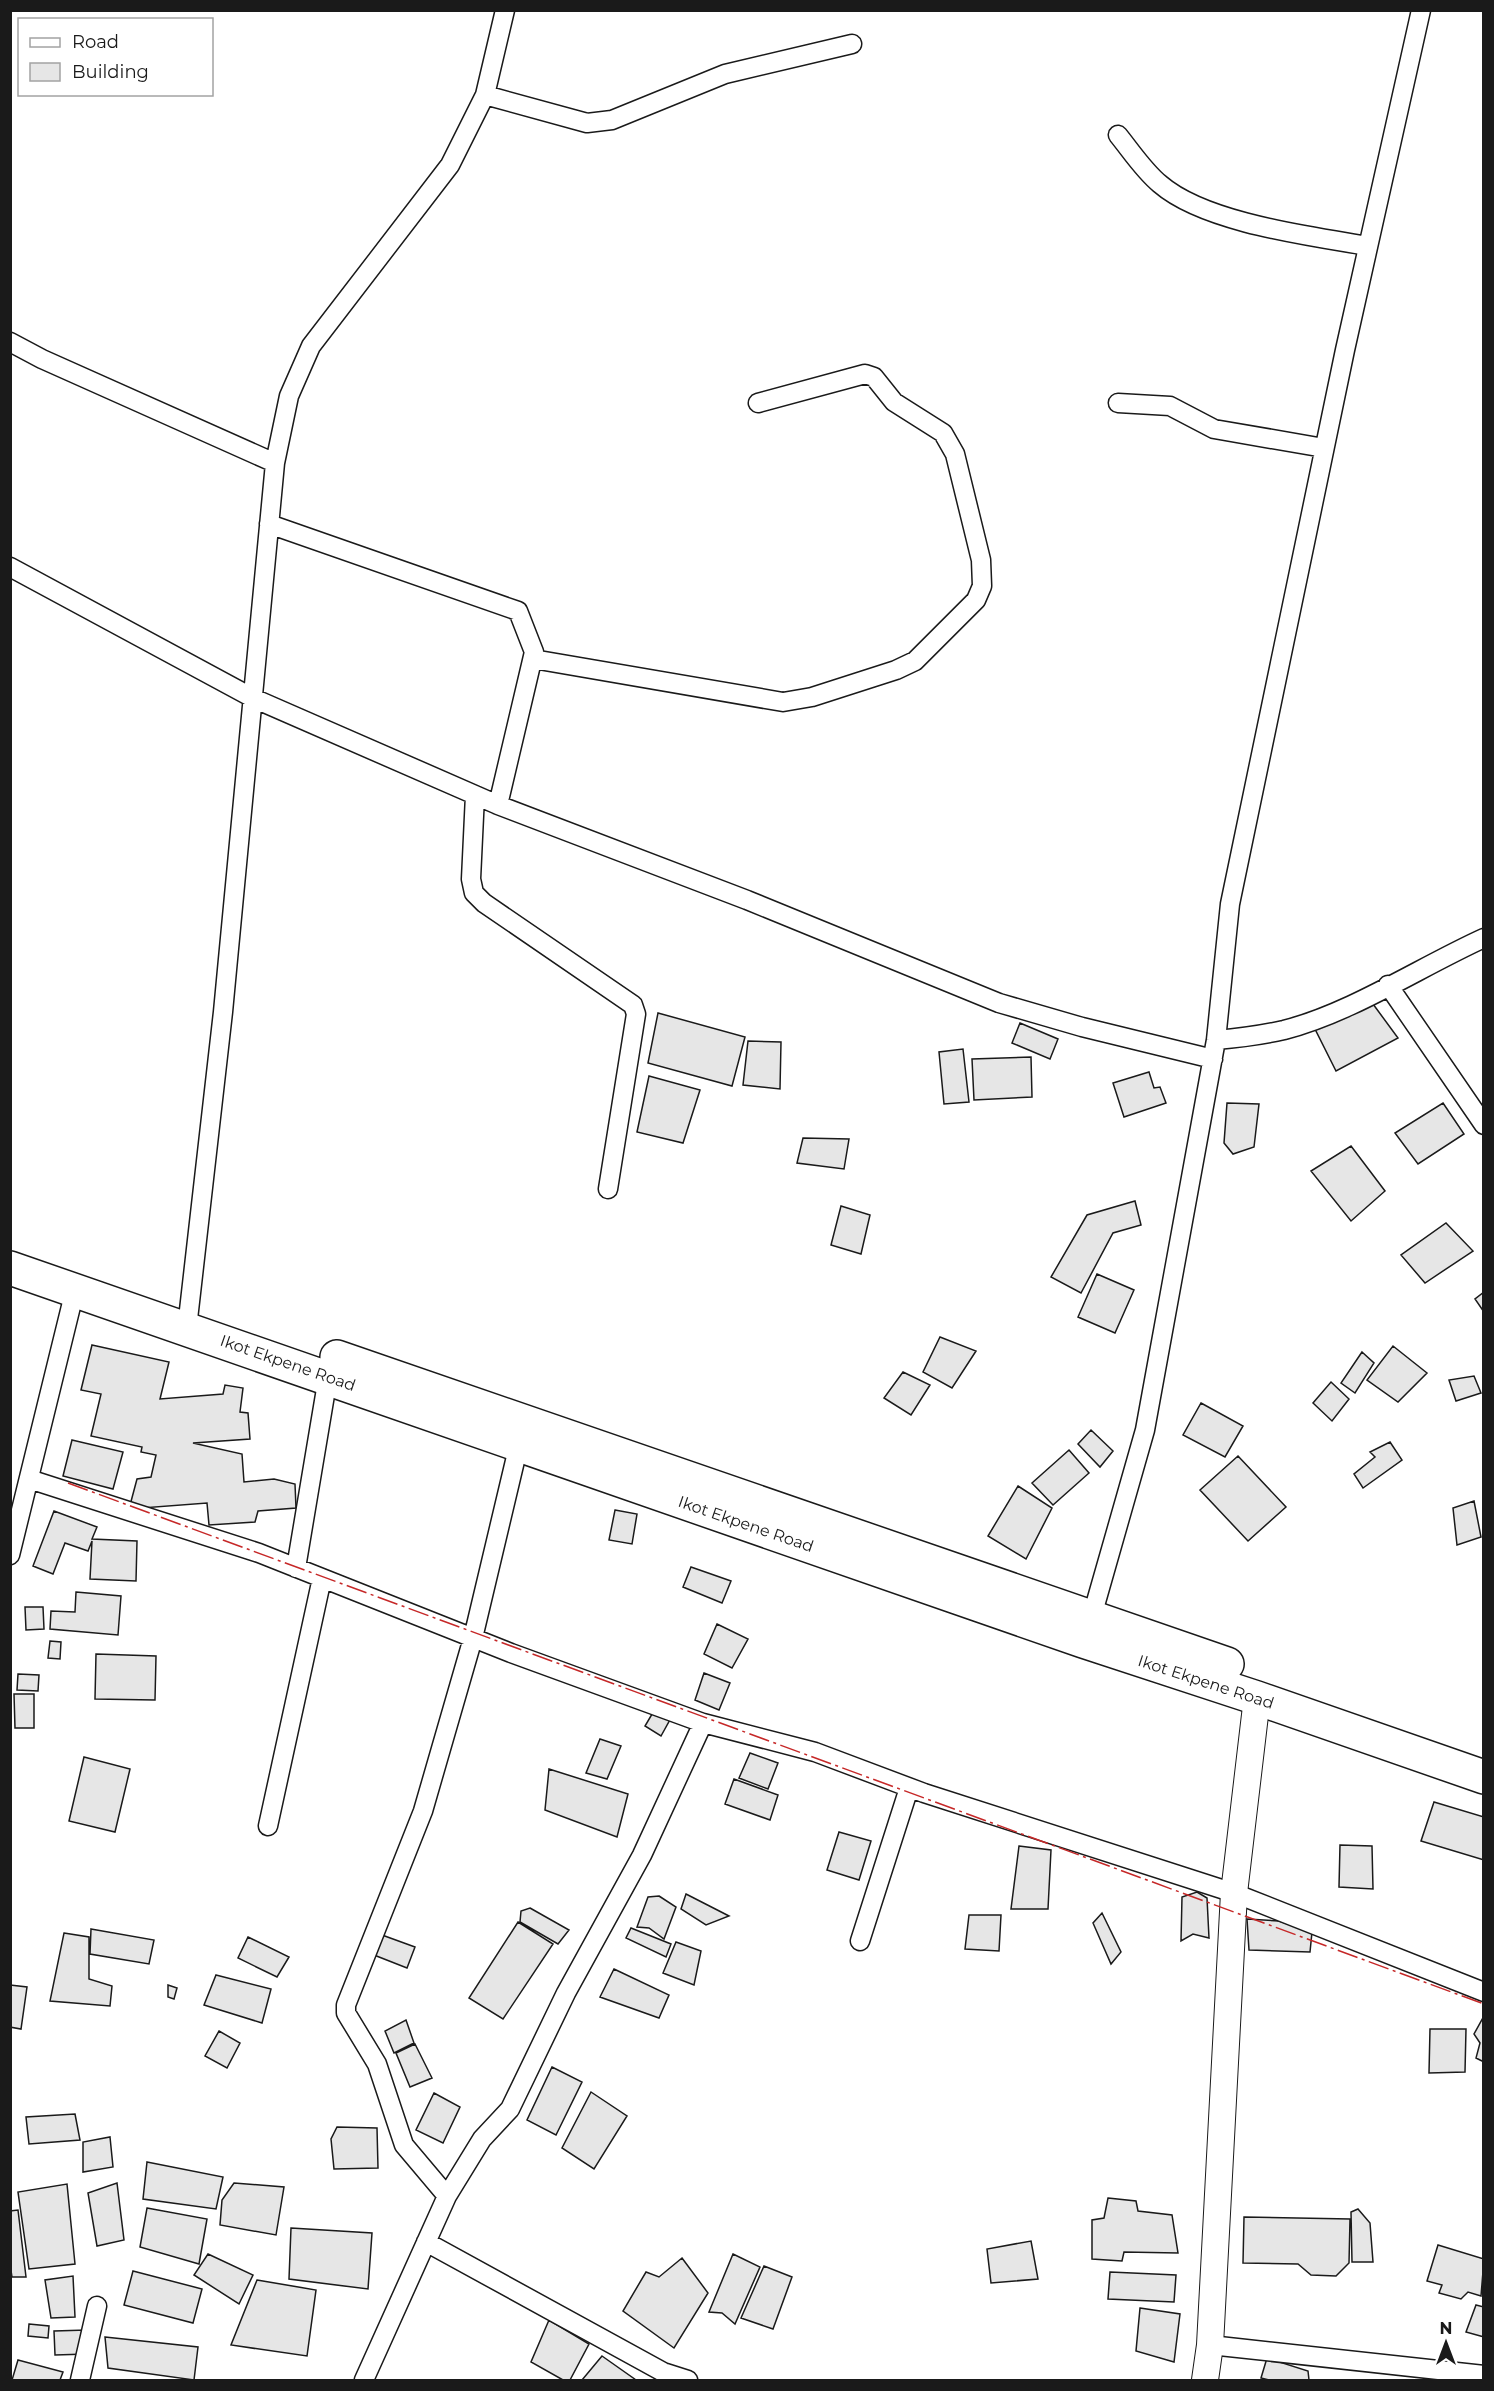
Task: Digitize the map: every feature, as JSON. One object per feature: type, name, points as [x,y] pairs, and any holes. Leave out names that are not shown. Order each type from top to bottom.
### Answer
[{"type":"highway","name":"Ikot Ekpene Road","points":[[10,1244],[188,1317],[1087,1630],[1257,1698],[1484,1777]]},
{"type":"highway","name":"Ikot Ekpene Road","points":[[10,1268],[75,1290],[188,1317]]},
{"type":"highway","name":"Ikot Ekpene Road","points":[[329,1366],[519,1444],[1087,1630],[1484,1753]]},
{"type":"street","points":[[188,1317],[224,1012],[275,464],[289,396],[311,346],[450,165],[485,95],[505,10]]},
{"type":"street","points":[[1087,1630],[1145,1430],[1213,1059],[1230,904],[1324,448],[1421,10]]},
{"type":"street","points":[[485,95],[586,123],[604,121],[725,74],[852,44]]},
{"type":"street","points":[[1118,135],[1160,184],[1196,206],[1270,230],[1368,246]]},
{"type":"street","points":[[10,342],[42,359],[275,464]]},
{"type":"street","points":[[533,659],[783,702],[823,693],[896,670],[915,661],[976,600],[982,586],[981,560],[955,454],[943,433],[894,402],[874,377],[865,374],[758,403]]},
{"type":"street","points":[[1118,403],[1170,406],[1214,429],[1324,448]]},
{"type":"street","points":[[269,524],[519,611],[534,652],[498,805]]},
{"type":"street","points":[[10,567],[253,698],[498,805],[747,900],[999,1003],[1082,1027],[1213,1059]]},
{"type":"street","points":[[475,795],[471,879],[474,893],[484,903],[633,1005],[636,1014],[608,1189]]},
{"type":"street","points":[[1216,1040],[1250,1037],[1323,1017],[1484,938]]},
{"type":"street","points":[[1388,985],[1484,1125]]},
{"type":"street","points":[[10,1555],[75,1290]]},
{"type":"street","points":[[296,1568],[329,1366]]},
{"type":"street","points":[[447,2196],[404,2145],[377,2064],[346,2013],[346,2006],[423,1811],[473,1638],[519,1444]]},
{"type":"street","points":[[29,1479],[259,1553],[473,1638],[703,1723],[815,1752],[909,1788],[1234,1893],[1484,1992]]},
{"type":"street","points":[[268,1826],[322,1578]]},
{"type":"street","points":[[1205,2380],[1210,2345],[1234,1893],[1257,1698]]},
{"type":"street","points":[[364,2380],[447,2196],[482,2139],[510,2109],[566,1993],[642,1855],[703,1723]]},
{"type":"street","points":[[860,1941],[909,1788]]},
{"type":"street","points":[[426,2242],[663,2372],[688,2380]]},
{"type":"street","points":[[80,2380],[97,2306]]},
{"type":"street","points":[[1210,2345],[1484,2375]]},
{"type":"building","points":[[1373,1004],[1398,1038],[1336,1071],[1315,1029]]},
{"type":"building","points":[[658,1013],[745,1037],[732,1086],[648,1063]]},
{"type":"building","points":[[1020,1023],[1058,1039],[1050,1059],[1012,1043]]},
{"type":"building","points":[[748,1041],[781,1042],[780,1089],[743,1085]]},
{"type":"building","points":[[963,1049],[969,1102],[944,1104],[939,1052]]},
{"type":"building","points":[[1031,1057],[1032,1097],[974,1100],[972,1059]]},
{"type":"building","points":[[1149,1072],[1154,1088],[1160,1087],[1166,1103],[1124,1117],[1113,1083]]},
{"type":"building","points":[[649,1076],[700,1090],[683,1143],[637,1132]]},
{"type":"building","points":[[1227,1103],[1259,1104],[1254,1147],[1233,1154],[1224,1143]]},
{"type":"building","points":[[1443,1103],[1464,1134],[1418,1164],[1395,1133]]},
{"type":"building","points":[[803,1138],[849,1139],[844,1169],[797,1163]]},
{"type":"building","points":[[1351,1146],[1385,1191],[1351,1221],[1311,1171]]},
{"type":"building","points":[[1135,1201],[1141,1225],[1113,1233],[1081,1293],[1051,1277],[1087,1215]]},
{"type":"building","points":[[841,1206],[870,1215],[861,1254],[831,1245]]},
{"type":"building","points":[[1446,1223],[1473,1251],[1425,1283],[1401,1255]]},
{"type":"building","points":[[1097,1274],[1134,1290],[1115,1333],[1078,1317]]},
{"type":"building","points":[[1484,1292],[1484,1312],[1475,1299]]},
{"type":"building","points":[[940,1337],[976,1351],[952,1388],[923,1372]]},
{"type":"building","points":[[92,1345],[169,1362],[160,1399],[223,1394],[225,1385],[243,1388],[240,1412],[248,1413],[250,1439],[193,1443],[242,1454],[244,1482],[274,1479],[295,1484],[296,1508],[258,1511],[255,1522],[209,1525],[207,1503],[129,1509],[137,1479],[151,1477],[156,1455],[141,1452],[142,1447],[91,1436],[101,1394],[81,1390]]},
{"type":"building","points":[[1393,1346],[1427,1373],[1398,1402],[1367,1380]]},
{"type":"building","points":[[1362,1352],[1374,1363],[1355,1393],[1341,1383]]},
{"type":"building","points":[[903,1372],[930,1385],[911,1415],[884,1398]]},
{"type":"building","points":[[1474,1376],[1481,1393],[1456,1401],[1449,1380]]},
{"type":"building","points":[[1331,1382],[1349,1399],[1332,1421],[1313,1403]]},
{"type":"building","points":[[1201,1403],[1243,1426],[1225,1457],[1183,1435]]},
{"type":"building","points":[[1091,1430],[1113,1451],[1100,1467],[1078,1444]]},
{"type":"building","points":[[72,1440],[123,1452],[113,1489],[63,1476]]},
{"type":"building","points":[[1390,1442],[1402,1460],[1363,1488],[1354,1474],[1375,1457],[1370,1452]]},
{"type":"building","points":[[1069,1450],[1089,1473],[1053,1505],[1032,1483]]},
{"type":"building","points":[[1238,1456],[1286,1507],[1248,1541],[1200,1490]]},
{"type":"building","points":[[1018,1486],[1052,1508],[1026,1559],[988,1536]]},
{"type":"building","points":[[1474,1501],[1481,1537],[1457,1545],[1453,1508]]},
{"type":"building","points":[[615,1510],[637,1514],[632,1544],[609,1540]]},
{"type":"building","points":[[54,1511],[97,1527],[92,1539],[137,1541],[136,1581],[90,1579],[92,1541],[88,1551],[65,1543],[53,1574],[33,1566]]},
{"type":"building","points":[[691,1567],[731,1581],[722,1603],[683,1587]]},
{"type":"building","points":[[76,1592],[121,1596],[118,1635],[50,1629],[51,1611],[75,1612]]},
{"type":"building","points":[[25,1607],[43,1607],[44,1629],[26,1630]]},
{"type":"building","points":[[717,1624],[748,1639],[732,1668],[704,1654]]},
{"type":"building","points":[[50,1641],[61,1642],[60,1659],[48,1658]]},
{"type":"building","points":[[96,1654],[156,1656],[155,1700],[95,1699]]},
{"type":"building","points":[[704,1673],[730,1683],[719,1710],[695,1700]]},
{"type":"building","points":[[18,1674],[39,1675],[38,1691],[17,1690]]},
{"type":"building","points":[[14,1694],[34,1694],[34,1728],[15,1728]]},
{"type":"building","points":[[655,1709],[672,1716],[661,1736],[645,1726]]},
{"type":"building","points":[[600,1739],[621,1746],[607,1779],[586,1773]]},
{"type":"building","points":[[750,1753],[778,1763],[768,1789],[739,1778]]},
{"type":"building","points":[[84,1757],[130,1769],[115,1832],[69,1821]]},
{"type":"building","points":[[549,1769],[628,1794],[617,1837],[545,1810]]},
{"type":"building","points":[[734,1779],[778,1795],[770,1820],[725,1804]]},
{"type":"building","points":[[1434,1802],[1484,1817],[1484,1860],[1421,1841]]},
{"type":"building","points":[[839,1832],[871,1841],[859,1880],[827,1870]]},
{"type":"building","points":[[1340,1845],[1372,1846],[1373,1889],[1339,1887]]},
{"type":"building","points":[[1019,1846],[1051,1850],[1048,1909],[1011,1909]]},
{"type":"building","points":[[1197,1892],[1207,1898],[1209,1938],[1193,1934],[1181,1941],[1182,1897]]},
{"type":"building","points":[[686,1894],[729,1916],[706,1925],[681,1909]]},
{"type":"building","points":[[659,1896],[676,1907],[664,1939],[649,1928],[637,1927],[648,1897]]},
{"type":"building","points":[[530,1908],[569,1930],[558,1944],[520,1922],[521,1911]]},
{"type":"building","points":[[1102,1913],[1121,1952],[1111,1964],[1093,1923]]},
{"type":"building","points":[[969,1915],[1001,1915],[999,1951],[965,1949]]},
{"type":"building","points":[[1247,1919],[1279,1921],[1312,1932],[1310,1952],[1249,1950]]},
{"type":"building","points":[[518,1922],[553,1944],[503,2019],[469,1998]]},
{"type":"building","points":[[631,1928],[671,1944],[666,1957],[626,1938]]},
{"type":"building","points":[[91,1929],[154,1940],[149,1964],[90,1954]]},
{"type":"building","points":[[64,1933],[89,1937],[89,1979],[112,1986],[110,2006],[50,2001]]},
{"type":"building","points":[[382,1935],[415,1947],[407,1968],[374,1955]]},
{"type":"building","points":[[248,1937],[289,1957],[277,1977],[238,1958]]},
{"type":"building","points":[[676,1942],[701,1951],[694,1985],[663,1973]]},
{"type":"building","points":[[614,1969],[669,1995],[659,2018],[600,1997]]},
{"type":"building","points":[[216,1975],[271,1989],[262,2023],[204,2005]]},
{"type":"building","points":[[10,1985],[27,1987],[21,2029],[10,2027]]},
{"type":"building","points":[[168,1985],[177,1988],[174,1999],[168,1997]]},
{"type":"building","points":[[1484,2016],[1484,2062],[1476,2058],[1480,2043],[1474,2034]]},
{"type":"building","points":[[406,2020],[414,2043],[394,2053],[385,2031]]},
{"type":"building","points":[[1430,2029],[1466,2029],[1465,2072],[1429,2073]]},
{"type":"building","points":[[219,2031],[240,2043],[227,2068],[205,2056]]},
{"type":"building","points":[[415,2044],[432,2078],[410,2087],[396,2053]]},
{"type":"building","points":[[552,2067],[582,2082],[556,2135],[527,2120]]},
{"type":"building","points":[[591,2092],[627,2116],[594,2169],[562,2148]]},
{"type":"building","points":[[434,2093],[460,2107],[443,2143],[416,2130]]},
{"type":"building","points":[[75,2114],[80,2140],[29,2144],[26,2117]]},
{"type":"building","points":[[337,2127],[377,2128],[378,2168],[334,2169],[331,2139]]},
{"type":"building","points":[[110,2137],[113,2167],[83,2172],[83,2142]]},
{"type":"building","points":[[147,2162],[223,2177],[216,2209],[143,2199]]},
{"type":"building","points":[[117,2183],[124,2240],[97,2246],[88,2193]]},
{"type":"building","points":[[234,2183],[284,2187],[276,2235],[220,2225],[222,2200]]},
{"type":"building","points":[[67,2184],[75,2264],[29,2269],[18,2192]]},
{"type":"building","points":[[1108,2198],[1136,2201],[1138,2211],[1172,2215],[1178,2253],[1124,2252],[1122,2261],[1092,2259],[1092,2220],[1104,2218]]},
{"type":"building","points":[[147,2208],[207,2219],[199,2264],[140,2247]]},
{"type":"building","points":[[1358,2209],[1370,2223],[1373,2262],[1352,2262],[1351,2212]]},
{"type":"building","points":[[18,2210],[26,2277],[12,2277],[10,2264],[10,2211]]},
{"type":"building","points":[[1244,2217],[1350,2219],[1349,2263],[1336,2276],[1311,2275],[1298,2264],[1243,2263]]},
{"type":"building","points":[[291,2228],[372,2233],[368,2289],[289,2279]]},
{"type":"building","points":[[1031,2241],[1038,2279],[991,2283],[987,2249]]},
{"type":"building","points":[[1438,2245],[1484,2259],[1481,2296],[1468,2292],[1461,2299],[1439,2293],[1442,2285],[1427,2281]]},
{"type":"building","points":[[208,2254],[253,2275],[239,2304],[194,2275]]},
{"type":"building","points":[[733,2254],[760,2267],[735,2324],[722,2313],[709,2312]]},
{"type":"building","points":[[682,2258],[708,2293],[674,2348],[623,2311],[646,2272],[659,2277]]},
{"type":"building","points":[[764,2266],[792,2277],[773,2329],[741,2318]]},
{"type":"building","points":[[133,2271],[202,2289],[193,2323],[124,2305]]},
{"type":"building","points":[[1110,2272],[1176,2275],[1174,2302],[1108,2299]]},
{"type":"building","points":[[73,2276],[75,2317],[51,2318],[45,2280]]},
{"type":"building","points":[[257,2280],[316,2290],[307,2356],[231,2345]]},
{"type":"building","points":[[1476,2305],[1484,2307],[1484,2337],[1466,2332]]},
{"type":"building","points":[[1140,2308],[1180,2314],[1174,2362],[1136,2351]]},
{"type":"building","points":[[549,2320],[589,2344],[570,2380],[563,2380],[531,2362]]},
{"type":"building","points":[[29,2324],[49,2326],[48,2338],[28,2336]]},
{"type":"building","points":[[87,2330],[87,2354],[55,2355],[54,2331]]},
{"type":"building","points":[[105,2337],[198,2347],[194,2380],[108,2368]]},
{"type":"building","points":[[602,2356],[636,2380],[582,2380]]},
{"type":"building","points":[[1267,2358],[1308,2371],[1309,2380],[1261,2378]]},
{"type":"building","points":[[18,2360],[63,2372],[60,2380],[12,2380]]},
{"type":"power","points":[[68,1483],[1484,2004]]}]
